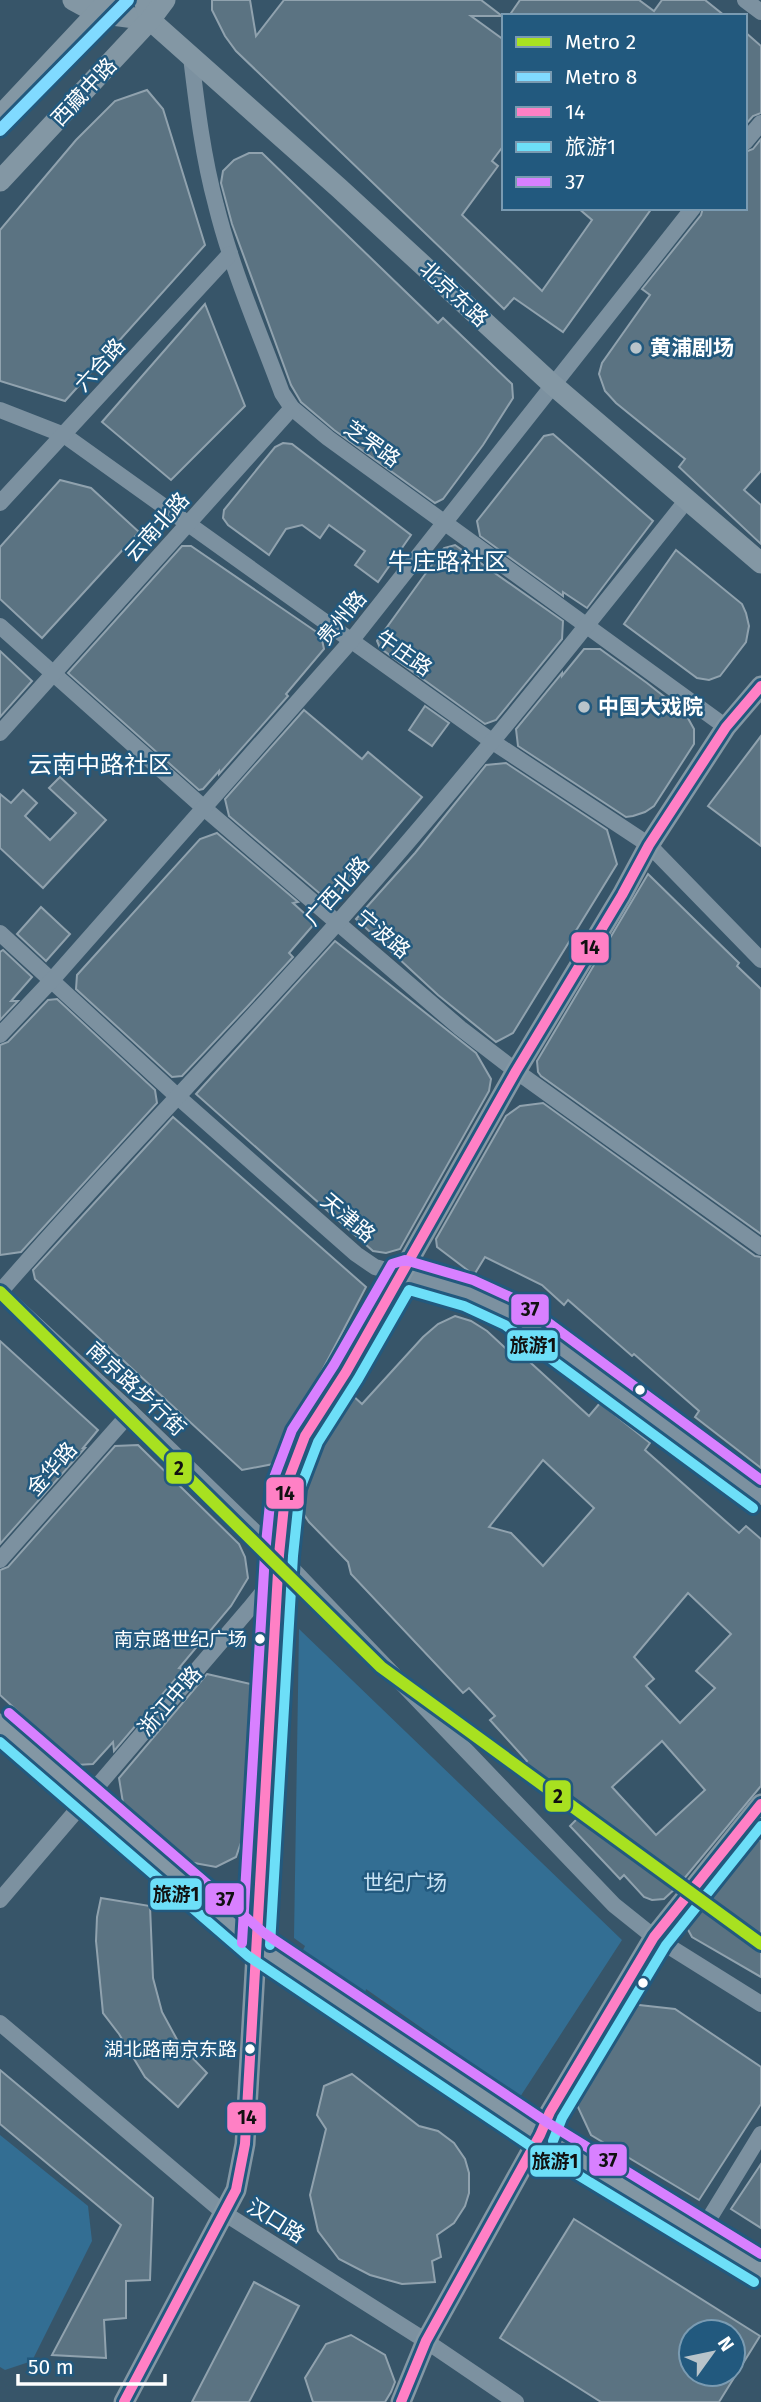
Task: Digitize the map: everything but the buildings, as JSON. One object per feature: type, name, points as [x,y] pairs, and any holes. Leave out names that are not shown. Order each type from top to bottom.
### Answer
[{"type":"street","points":[[73,0],[147,10]]},
{"type":"street","name":"西藏中路","points":[[0,181],[147,10],[165,0]]},
{"type":"street","points":[[745,0],[761,12]]},
{"type":"street","points":[[0,116],[103,6]]},
{"type":"street","name":"北京东路","points":[[147,10],[191,57],[339,188],[553,385],[761,564]]},
{"type":"street","name":"芝罘路","points":[[191,57],[202,145],[215,205],[230,254],[282,393],[292,408],[328,438],[726,727]]},
{"type":"street","points":[[747,140],[761,123]]},
{"type":"street","name":"贵州路","points":[[0,1035],[351,641],[691,210]]},
{"type":"street","name":"六合路","points":[[0,503],[230,254]]},
{"type":"street","name":"云南北路","points":[[0,733],[292,408]]},
{"type":"street","name":"牛庄路","points":[[0,410],[64,435],[493,742],[649,845],[761,960]]},
{"type":"street","name":"广西北路","points":[[0,1292],[337,923],[493,742],[686,501]]},
{"type":"street","name":"宁波路","points":[[0,626],[204,808],[460,1028],[761,1247]]},
{"type":"street","name":"浙江中路","points":[[0,1900],[262,1593],[279,1555],[286,1486],[304,1436],[346,1372],[516,1070],[622,895],[649,845],[726,727],[761,686]]},
{"type":"street","name":"天津路","points":[[0,933],[177,1096],[356,1254],[376,1267],[469,1293],[512,1313],[761,1497]]},
{"type":"street","name":"南京路步行街","points":[[0,1292],[131,1412],[279,1555],[614,1905],[654,1937],[761,2004]]},
{"type":"street","name":"金华路","points":[[0,1560],[131,1412]]},
{"type":"street","points":[[124,2402],[236,2190],[245,2144],[279,1555]]},
{"type":"street","points":[[0,1724],[256,1944],[540,2135],[761,2270]]},
{"type":"street","points":[[401,2402],[426,2341],[540,2135],[550,2112],[654,1937],[761,1804]]},
{"type":"street","name":"汉口路","points":[[0,2023],[224,2213],[426,2341],[516,2402]]},
{"type":"street","points":[[701,2232],[761,2134]]},
{"type":"green space","name":"世纪广场","points":[[299,1629],[622,1940],[520,2097],[366,1989],[363,2005],[303,1950],[305,1946],[294,1938]]},
{"type":"green space","points":[[0,2135],[88,2206],[92,2241],[32,2361],[5,2370],[0,2367]]},
{"type":"metro line","name":"8","points":[[0,130],[128,0]]},
{"type":"metro line","name":"2","points":[[0,1292],[381,1667],[761,1944]]},
{"type":"transit line","name":"14","points":[[124,2402],[236,2190],[245,2144],[279,1555],[286,1486],[305,1436],[346,1372],[516,1071],[649,845],[726,727],[761,686]]},
{"type":"transit line","name":"37","points":[[242,1943],[265,1554],[272,1483],[292,1430],[334,1365],[392,1264],[405,1260],[473,1280],[519,1301],[761,1480]]},
{"type":"transit line","name":"旅游1","points":[[270,1945],[293,1556],[300,1489],[318,1442],[409,1290],[464,1306],[505,1325],[753,1508]]},
{"type":"transit line","name":"37","points":[[9,1713],[264,1933],[548,2123],[761,2254]]},
{"type":"transit line","name":"旅游1","points":[[0,1742],[248,1956],[532,2147],[754,2282]]},
{"type":"transit line","name":"14","points":[[401,2402],[426,2341],[540,2135],[550,2112],[654,1937],[761,1804]]},
{"type":"transit line","name":"旅游1","points":[[553,2141],[562,2118],[666,1945],[761,1826]]},
{"type":"place","name":"黄浦剧场","points":[[636,348]]},
{"type":"place","name":"中国大戏院","points":[[584,707]]},
{"type":"place","name":"南京路世纪广场","points":[[260,1639]]},
{"type":"place","name":"湖北路南京东路","points":[[250,2049]]},
{"type":"district","name":"牛庄路社区","points":[[448,562]]},
{"type":"district","name":"云南中路社区","points":[[100,765]]}]
